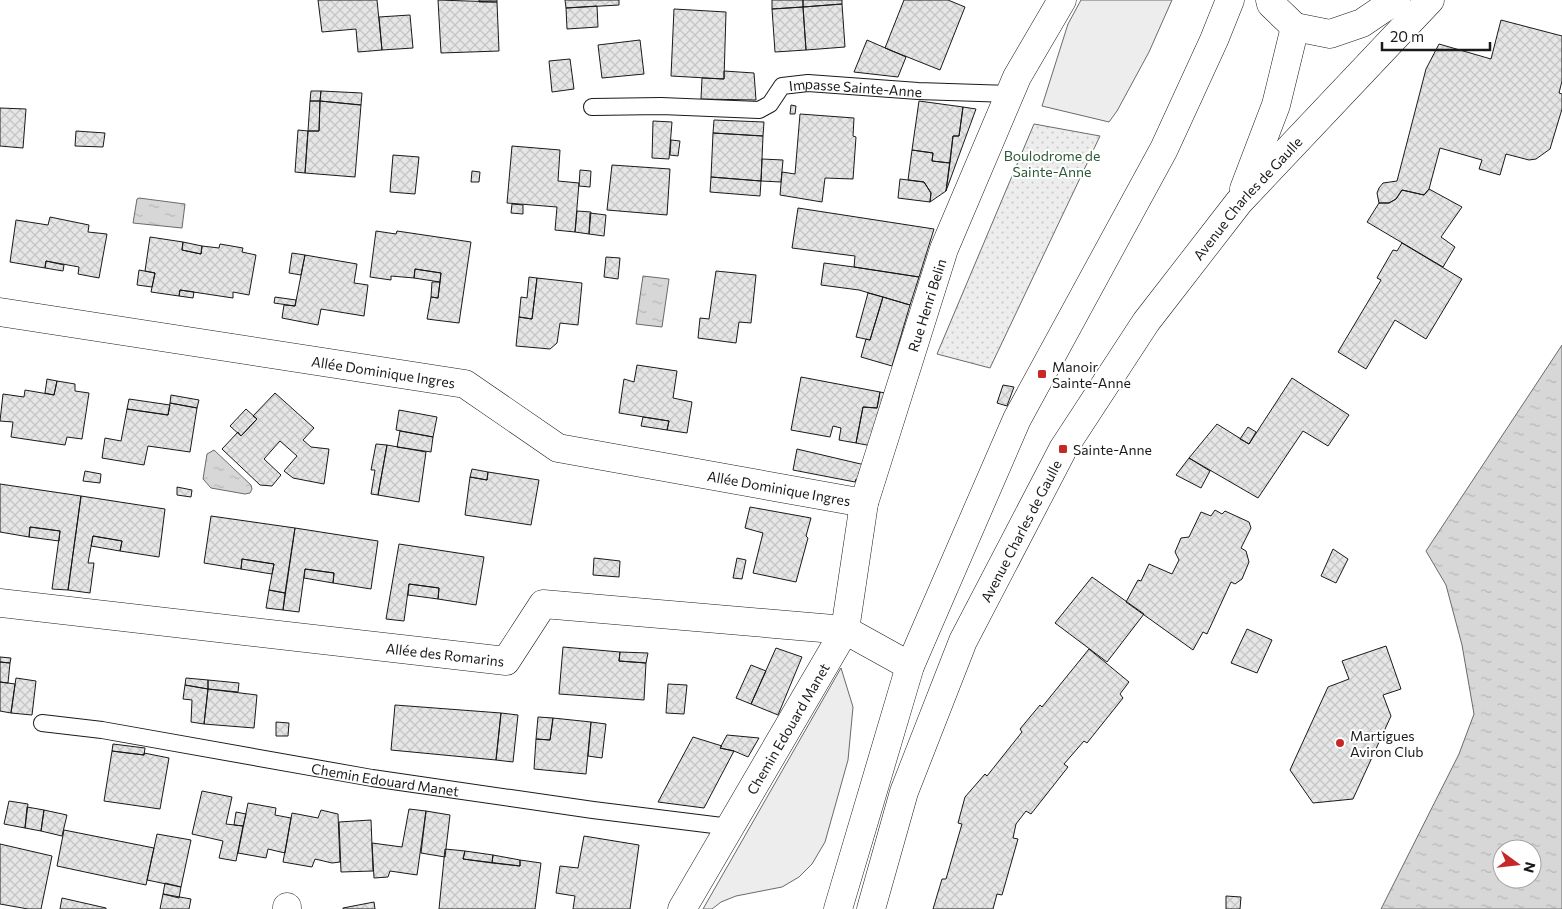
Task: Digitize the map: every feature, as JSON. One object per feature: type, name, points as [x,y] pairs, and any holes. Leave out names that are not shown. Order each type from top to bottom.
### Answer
[{"type":"street","name":"Rue Henri Belin","points":[[845,630],[864,503],[944,249],[1017,78],[1062,0]]},
{"type":"street","points":[[838,909],[910,666],[1017,419],[1164,148],[1214,40],[1230,0]]},
{"type":"street","points":[[1270,0],[1271,4],[1295,27],[1330,34],[1430,0]]},
{"type":"street","points":[[1239,202],[1276,105],[1295,27],[1286,0]]},
{"type":"street","name":"Avenue Charles de Gaulle","points":[[871,909],[904,792],[963,641],[1063,449],[1146,322],[1239,202],[1403,10]]},
{"type":"street","name":"Allée Dominique Ingres","points":[[0,312],[465,384],[558,448],[864,503]]},
{"type":"street","name":"Allée des Romarins","points":[[0,603],[506,661],[543,604],[845,630],[910,666]]},
{"type":"street","name":"Chemin Edouard Manet","points":[[682,909],[845,630]]},
{"type":"lane","name":"Impasse Sainte-Anne","points":[[592,107],[661,106],[759,110],[770,104],[782,86],[808,83],[1010,94]]},
{"type":"lane","name":"Chemin Edouard Manet","points":[[42,723],[102,730],[372,778],[593,810],[730,827]]},
{"type":"shaded area","points":[[1081,0],[1172,0],[1149,52],[1109,122],[1042,106],[1068,24]]},
{"type":"shaded area","points":[[841,668],[853,707],[848,760],[825,842],[812,864],[799,877],[782,887],[736,896],[721,902],[712,909],[703,909]]},
{"type":"green space","name":"Boulodrome de Sainte-Anne","points":[[1034,124],[1100,136],[990,368],[937,354]]},
{"type":"water","points":[[137,199],[185,204],[182,228],[133,223]]},
{"type":"water","points":[[643,276],[669,279],[662,327],[636,324]]},
{"type":"water","points":[[1562,345],[1562,909],[1381,909],[1459,754],[1474,714],[1462,645],[1446,585],[1426,551]]},
{"type":"water","points":[[214,450],[251,485],[250,493],[245,494],[211,488],[203,479],[207,454]]},
{"type":"building","points":[[318,0],[377,0],[382,50],[358,52],[356,29],[322,32]]},
{"type":"building","points":[[438,0],[497,2],[499,51],[441,53]]},
{"type":"building","points":[[479,0],[497,0],[497,2],[479,2]]},
{"type":"building","points":[[565,0],[619,0],[619,5],[566,8]]},
{"type":"building","points":[[772,0],[803,0],[803,7],[772,9]]},
{"type":"building","points":[[803,0],[842,0],[842,4],[803,7]]},
{"type":"building","points":[[904,0],[948,0],[965,7],[940,70],[885,48]]},
{"type":"building","points":[[842,4],[845,47],[806,50],[803,7]]},
{"type":"building","points":[[597,6],[598,27],[567,29],[566,8]]},
{"type":"building","points":[[803,7],[806,50],[775,52],[772,9]]},
{"type":"building","points":[[674,9],[726,12],[724,79],[671,76]]},
{"type":"building","points":[[410,15],[413,48],[382,50],[379,17]]},
{"type":"building","points":[[1501,20],[1562,36],[1562,81],[1559,93],[1562,94],[1562,109],[1550,149],[1536,159],[1529,160],[1506,154],[1500,175],[1479,169],[1482,160],[1440,148],[1429,189],[1424,195],[1402,190],[1396,199],[1389,203],[1379,203],[1377,193],[1383,183],[1397,181],[1426,69],[1439,44],[1491,59]]},
{"type":"building","points":[[640,40],[644,74],[602,78],[598,45]]},
{"type":"building","points":[[867,40],[906,57],[898,77],[854,72]]},
{"type":"building","points":[[570,59],[574,89],[552,92],[549,61]]},
{"type":"building","points":[[724,71],[754,73],[756,100],[701,99],[702,78],[724,79]]},
{"type":"building","points":[[311,91],[321,91],[320,101],[310,101]]},
{"type":"building","points":[[321,91],[362,93],[361,105],[320,101]]},
{"type":"building","points":[[310,101],[320,101],[319,131],[308,131]]},
{"type":"building","points":[[320,101],[361,105],[355,177],[305,173],[308,131],[319,131]]},
{"type":"building","points":[[919,101],[963,107],[959,136],[953,136],[950,163],[932,161],[933,153],[912,150]]},
{"type":"building","points":[[791,105],[796,106],[795,114],[790,114]]},
{"type":"building","points":[[963,107],[976,109],[946,191],[953,136],[959,136]]},
{"type":"building","points":[[0,108],[26,109],[23,148],[0,146]]},
{"type":"building","points":[[800,114],[854,118],[853,136],[856,137],[853,179],[825,178],[822,202],[780,195],[782,172],[795,174]]},
{"type":"building","points":[[714,120],[764,122],[763,136],[713,133]]},
{"type":"building","points":[[653,121],[672,122],[669,159],[652,158]]},
{"type":"building","points":[[298,130],[308,131],[305,173],[295,172]]},
{"type":"building","points":[[76,131],[105,133],[103,147],[75,146]]},
{"type":"building","points":[[713,133],[763,136],[761,181],[711,177]]},
{"type":"building","points":[[671,140],[680,141],[678,156],[670,155]]},
{"type":"building","points":[[512,146],[560,150],[558,181],[579,183],[575,232],[555,230],[557,207],[507,203]]},
{"type":"building","points":[[912,150],[933,153],[932,161],[950,163],[946,191],[930,202],[931,193],[924,182],[908,180]]},
{"type":"building","points":[[393,155],[419,157],[415,194],[390,192]]},
{"type":"building","points":[[762,159],[783,160],[781,182],[761,181]]},
{"type":"building","points":[[612,165],[670,169],[667,215],[607,210]]},
{"type":"building","points":[[580,170],[591,171],[590,187],[579,186]]},
{"type":"building","points":[[472,171],[480,172],[479,182],[471,182]]},
{"type":"building","points":[[711,177],[761,181],[760,196],[710,192]]},
{"type":"building","points":[[900,179],[924,182],[931,193],[930,202],[898,198]]},
{"type":"building","points":[[1429,189],[1462,207],[1441,237],[1455,247],[1443,267],[1367,222],[1379,203],[1389,203],[1396,199],[1402,190],[1424,195]]},
{"type":"building","points":[[512,204],[523,205],[523,214],[511,213]]},
{"type":"building","points":[[798,208],[934,229],[919,277],[854,267],[855,256],[792,248]]},
{"type":"building","points":[[577,211],[591,212],[589,234],[575,232]]},
{"type":"building","points":[[590,213],[606,215],[604,236],[589,234]]},
{"type":"building","points":[[50,217],[89,225],[88,232],[107,234],[99,278],[78,274],[79,267],[46,261],[45,268],[10,262],[16,220],[48,225]]},
{"type":"building","points":[[376,231],[396,234],[397,231],[471,242],[459,323],[427,319],[431,297],[438,298],[441,273],[415,269],[414,278],[391,276],[391,280],[370,277]]},
{"type":"building","points":[[150,237],[183,242],[182,250],[201,254],[202,246],[219,248],[220,244],[243,248],[242,252],[256,255],[249,295],[233,292],[233,298],[180,290],[179,296],[151,292],[155,273],[145,271]]},
{"type":"building","points":[[183,242],[202,246],[201,254],[182,250]]},
{"type":"building","points":[[1402,243],[1462,279],[1426,339],[1395,320],[1366,369],[1338,352],[1381,280],[1377,278],[1393,250],[1397,251]]},
{"type":"building","points":[[292,253],[305,255],[301,275],[289,273]]},
{"type":"building","points":[[305,255],[357,264],[354,283],[368,285],[364,316],[321,309],[318,325],[282,318],[284,305],[295,306]]},
{"type":"building","points":[[606,257],[620,258],[618,279],[604,277]]},
{"type":"building","points":[[46,261],[64,265],[63,271],[45,268]]},
{"type":"building","points":[[824,263],[919,277],[910,305],[859,290],[821,285]]},
{"type":"building","points":[[415,269],[441,273],[440,282],[414,278]]},
{"type":"building","points":[[139,270],[155,273],[152,287],[137,285]]},
{"type":"building","points":[[716,271],[756,275],[751,323],[739,322],[736,343],[698,338],[700,318],[709,319]]},
{"type":"building","points":[[529,277],[537,278],[532,319],[519,317],[521,297],[527,298]]},
{"type":"building","points":[[537,278],[582,283],[578,325],[560,323],[557,343],[550,349],[516,346],[519,317],[532,319]]},
{"type":"building","points":[[432,282],[440,282],[438,298],[431,297]]},
{"type":"building","points":[[180,290],[194,292],[193,298],[179,296]]},
{"type":"building","points":[[868,293],[883,297],[870,340],[856,337]]},
{"type":"building","points":[[275,297],[296,300],[295,306],[274,303]]},
{"type":"building","points":[[883,297],[910,305],[892,366],[861,357],[866,339],[870,340]]},
{"type":"building","points":[[637,365],[677,371],[673,398],[692,402],[687,433],[667,430],[669,421],[619,413],[624,379],[634,382]]},
{"type":"building","points":[[801,377],[880,392],[877,408],[863,407],[856,443],[839,440],[841,428],[833,426],[830,437],[791,430]]},
{"type":"building","points":[[1292,378],[1349,415],[1328,446],[1303,431],[1258,498],[1189,458],[1217,424],[1249,444]]},
{"type":"building","points":[[47,379],[57,381],[54,395],[45,393]]},
{"type":"building","points":[[57,381],[75,384],[75,391],[89,393],[82,439],[67,437],[65,445],[11,437],[13,422],[0,421],[3,394],[24,397],[25,390],[54,395]]},
{"type":"building","points":[[1003,385],[1014,387],[1007,406],[997,403]]},
{"type":"building","points":[[880,392],[890,394],[872,446],[856,443],[863,407],[877,408]]},
{"type":"building","points":[[275,393],[314,428],[303,440],[311,447],[329,449],[324,484],[293,478],[284,471],[297,456],[280,441],[264,459],[281,475],[272,486],[260,485],[222,449],[238,432],[241,436],[257,419],[253,416]]},
{"type":"building","points":[[171,395],[199,400],[197,408],[170,403]]},
{"type":"building","points":[[129,399],[170,405],[168,415],[127,409]]},
{"type":"building","points":[[170,403],[197,408],[190,452],[148,446],[144,465],[102,458],[105,438],[121,441],[127,409],[168,415]]},
{"type":"building","points":[[246,409],[257,419],[241,436],[230,426]]},
{"type":"building","points":[[399,410],[437,417],[433,437],[396,430]]},
{"type":"building","points":[[643,417],[669,421],[667,430],[641,426]]},
{"type":"building","points":[[1248,427],[1256,432],[1249,444],[1240,439]]},
{"type":"building","points":[[400,431],[433,437],[431,452],[397,447]]},
{"type":"building","points":[[376,444],[387,445],[378,495],[371,494],[375,470],[371,470]]},
{"type":"building","points":[[387,445],[426,452],[419,502],[378,495]]},
{"type":"building","points":[[797,449],[865,465],[860,480],[856,479],[855,482],[793,470]]},
{"type":"building","points":[[1189,458],[1210,471],[1201,488],[1176,475]]},
{"type":"building","points":[[472,469],[488,472],[487,480],[470,477]]},
{"type":"building","points":[[85,471],[101,474],[100,483],[83,481]]},
{"type":"building","points":[[488,472],[539,480],[531,525],[465,515],[470,477],[487,480]]},
{"type":"building","points":[[0,484],[81,496],[68,590],[52,589],[60,531],[30,527],[29,537],[0,532]]},
{"type":"building","points":[[177,487],[192,490],[191,497],[177,495]]},
{"type":"building","points":[[81,496],[165,509],[159,557],[120,551],[122,541],[93,536],[88,563],[94,563],[90,593],[68,590]]},
{"type":"building","points":[[750,507],[811,518],[806,536],[808,538],[796,582],[753,573],[763,533],[745,528]]},
{"type":"building","points":[[1215,510],[1222,514],[1225,511],[1249,522],[1251,528],[1241,548],[1246,551],[1249,562],[1242,579],[1235,584],[1231,582],[1207,634],[1203,632],[1193,650],[1126,602],[1138,580],[1141,581],[1149,564],[1172,574],[1179,560],[1175,552],[1181,538],[1189,537],[1201,512],[1211,516]]},
{"type":"building","points":[[211,516],[295,528],[285,593],[269,590],[274,564],[242,559],[241,569],[204,563]]},
{"type":"building","points":[[30,527],[60,531],[59,541],[29,537]]},
{"type":"building","points":[[295,528],[378,541],[371,589],[333,583],[334,573],[305,569],[299,612],[283,610]]},
{"type":"building","points":[[93,536],[122,541],[120,551],[91,546]]},
{"type":"building","points":[[399,544],[484,557],[476,605],[438,599],[439,588],[409,584],[404,621],[386,619]]},
{"type":"building","points":[[1333,549],[1348,559],[1336,583],[1321,576]]},
{"type":"building","points":[[594,558],[620,561],[619,577],[593,575]]},
{"type":"building","points":[[737,558],[746,560],[742,579],[733,578]]},
{"type":"building","points":[[242,559],[274,564],[272,574],[241,569]]},
{"type":"building","points":[[305,569],[334,573],[333,583],[304,578]]},
{"type":"building","points":[[1092,577],[1144,614],[1107,662],[1055,623]]},
{"type":"building","points":[[409,584],[439,588],[438,599],[408,595]]},
{"type":"building","points":[[269,590],[285,593],[283,610],[266,608]]},
{"type":"building","points":[[1247,629],[1272,640],[1257,673],[1231,663]]},
{"type":"building","name":"Martigues Aviron Club","points":[[1386,646],[1401,689],[1383,695],[1391,716],[1353,799],[1313,803],[1290,770],[1328,687],[1349,679],[1342,661]]},
{"type":"building","points":[[563,647],[620,652],[619,661],[646,663],[644,700],[559,694]]},
{"type":"building","points":[[776,648],[802,657],[778,715],[751,704]]},
{"type":"building","points":[[1089,649],[1129,682],[1120,694],[1123,698],[1087,743],[1084,741],[1064,764],[1068,767],[1031,814],[1026,811],[1016,824],[1013,838],[1018,839],[1002,895],[997,894],[993,909],[933,909],[942,879],[946,879],[962,824],[958,823],[965,797],[985,774],[987,776],[1022,732],[1020,729],[1040,705],[1042,707]]},
{"type":"building","points":[[620,652],[648,653],[646,663],[619,661]]},
{"type":"building","points":[[0,657],[11,658],[10,663],[0,662]]},
{"type":"building","points":[[0,662],[10,663],[8,683],[0,682]]},
{"type":"building","points":[[751,665],[766,671],[751,704],[736,698]]},
{"type":"building","points":[[16,678],[36,681],[32,715],[11,713]]},
{"type":"building","points":[[186,678],[208,680],[208,689],[185,685]]},
{"type":"building","points":[[208,680],[239,683],[238,692],[208,689]]},
{"type":"building","points":[[0,682],[15,684],[11,713],[0,711]]},
{"type":"building","points":[[668,684],[687,685],[684,714],[666,713]]},
{"type":"building","points":[[185,685],[208,689],[204,724],[191,722],[192,700],[183,699]]},
{"type":"building","points":[[208,689],[257,695],[254,728],[204,724]]},
{"type":"building","points":[[395,705],[501,713],[496,760],[391,750]]},
{"type":"building","points":[[501,713],[518,715],[513,762],[496,760]]},
{"type":"building","points":[[538,717],[553,718],[550,740],[536,739]]},
{"type":"building","points":[[553,718],[591,722],[586,774],[534,769],[536,739],[550,740]]},
{"type":"building","points":[[276,722],[289,723],[288,736],[276,736]]},
{"type":"building","points":[[591,722],[606,724],[602,758],[588,756]]},
{"type":"building","points":[[727,735],[759,738],[748,757],[720,748]]},
{"type":"building","points":[[693,737],[722,746],[720,748],[734,751],[704,808],[658,802]]},
{"type":"building","points":[[113,744],[145,748],[144,755],[112,751]]},
{"type":"building","points":[[112,751],[144,755],[144,753],[169,758],[160,809],[104,801]]},
{"type":"building","points":[[202,791],[232,797],[226,824],[243,826],[236,861],[219,858],[223,841],[192,834]]},
{"type":"building","points":[[9,801],[28,804],[25,828],[4,824]]},
{"type":"building","points":[[248,803],[276,808],[275,815],[291,818],[285,853],[268,849],[266,858],[238,853]]},
{"type":"building","points":[[27,807],[44,810],[41,831],[25,828]]},
{"type":"building","points":[[409,809],[426,811],[417,875],[390,871],[388,877],[374,878],[372,843],[402,847]]},
{"type":"building","points":[[44,810],[67,815],[62,836],[41,831]]},
{"type":"building","points":[[321,810],[338,814],[340,862],[332,863],[315,859],[312,867],[283,862],[292,813],[318,818]]},
{"type":"building","points":[[426,811],[450,815],[445,857],[421,853]]},
{"type":"building","points":[[236,812],[246,814],[243,826],[234,825]]},
{"type":"building","points":[[371,820],[373,871],[341,872],[339,822]]},
{"type":"building","points":[[64,830],[154,848],[146,885],[57,866]]},
{"type":"building","points":[[157,834],[191,840],[181,887],[147,880]]},
{"type":"building","points":[[584,836],[639,845],[630,909],[573,909],[575,896],[556,893],[560,866],[578,868]]},
{"type":"building","points":[[0,844],[52,856],[41,909],[28,909],[0,904]]},
{"type":"building","points":[[445,849],[465,851],[463,859],[520,866],[520,860],[541,863],[535,909],[439,909]]},
{"type":"building","points":[[465,851],[493,855],[492,863],[463,859]]},
{"type":"building","points":[[493,855],[520,860],[520,866],[492,863]]},
{"type":"building","points":[[165,883],[181,887],[179,898],[163,894]]},
{"type":"building","points":[[163,894],[191,899],[189,909],[160,909]]},
{"type":"building","points":[[1226,896],[1241,897],[1240,909],[1226,909]]},
{"type":"building","points":[[62,898],[106,908],[106,909],[60,909]]},
{"type":"building","points":[[374,902],[375,909],[343,909],[343,908]]},
{"type":"place","name":"Manoir Sainte-Anne","points":[[1042,374]]},
{"type":"place","name":"Sainte-Anne","points":[[1063,449]]},
{"type":"place","name":"Martigues Aviron Club","points":[[1340,743]]}]
